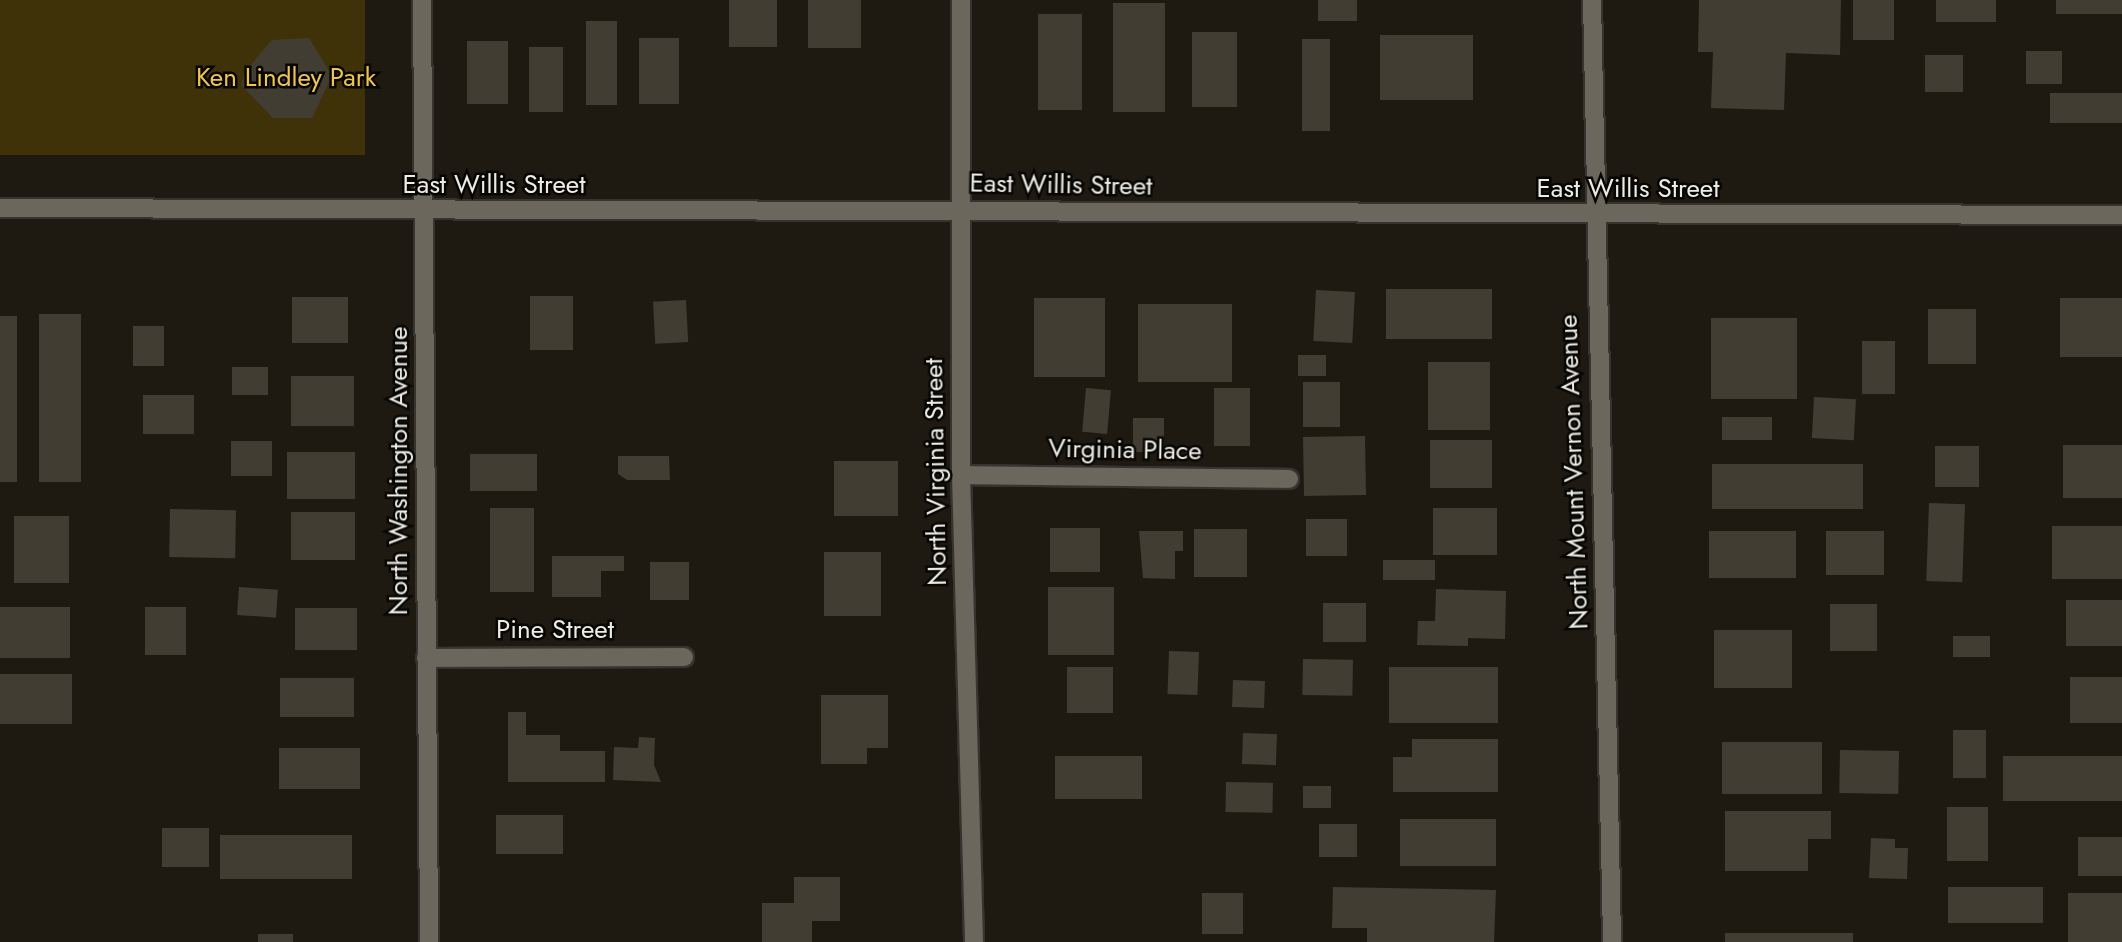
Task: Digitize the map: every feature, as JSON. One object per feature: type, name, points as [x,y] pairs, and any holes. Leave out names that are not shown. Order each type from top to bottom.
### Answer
[{"type":"street","name":"North Washington Avenue","points":[[422,0],[429,942]]},
{"type":"street","name":"North Virginia Street","points":[[961,0],[958,209],[961,475],[974,942]]},
{"type":"street","name":"North Mount Vernon Avenue","points":[[1592,0],[1594,216],[1612,942]]},
{"type":"street","name":"East Willis Street","points":[[0,208],[423,212],[958,209],[1594,216],[2122,215]]},
{"type":"street","name":"Virginia Place","points":[[961,475],[1289,479]]},
{"type":"street","name":"Pine Street","points":[[426,658],[684,657]]},
{"type":"green space","name":"Ken Lindley Park","points":[[0,0],[365,0],[365,155],[0,155]]},
{"type":"building","points":[[729,0],[777,0],[777,47],[729,47]]},
{"type":"building","points":[[808,0],[861,0],[861,48],[808,48]]},
{"type":"building","points":[[1318,0],[1357,0],[1357,21],[1318,21]]},
{"type":"building","points":[[1699,0],[1841,0],[1840,55],[1786,53],[1784,110],[1711,108],[1713,52],[1698,52]]},
{"type":"building","points":[[1853,0],[1894,0],[1894,40],[1853,40]]},
{"type":"building","points":[[1936,0],[1996,0],[1996,22],[1936,22]]},
{"type":"building","points":[[2056,0],[2122,0],[2122,14],[2056,14]]},
{"type":"building","points":[[1113,3],[1165,3],[1165,112],[1113,112]]},
{"type":"building","points":[[1038,14],[1082,14],[1082,110],[1038,110]]},
{"type":"building","points":[[586,21],[617,21],[617,105],[586,105]]},
{"type":"building","points":[[1192,32],[1237,32],[1237,107],[1192,107]]},
{"type":"building","points":[[1380,35],[1473,35],[1473,100],[1380,100]]},
{"type":"building","points":[[309,38],[332,76],[312,118],[273,118],[241,85],[245,72],[272,40]]},
{"type":"building","points":[[639,38],[679,38],[679,104],[639,104]]},
{"type":"building","points":[[1302,39],[1330,39],[1330,131],[1302,131]]},
{"type":"building","points":[[467,41],[508,41],[508,104],[467,104]]},
{"type":"building","points":[[529,47],[563,47],[563,112],[529,112]]},
{"type":"building","points":[[2026,51],[2062,51],[2062,84],[2026,84]]},
{"type":"building","points":[[1925,55],[1963,55],[1963,92],[1925,92]]},
{"type":"building","points":[[2050,93],[2122,93],[2122,123],[2050,123]]},
{"type":"building","points":[[1386,289],[1492,289],[1492,339],[1386,339]]},
{"type":"building","points":[[1316,290],[1355,292],[1352,343],[1313,341]]},
{"type":"building","points":[[530,296],[573,296],[573,350],[530,350]]},
{"type":"building","points":[[292,297],[348,297],[348,343],[292,343]]},
{"type":"building","points":[[1034,298],[1105,298],[1105,377],[1034,377]]},
{"type":"building","points":[[2060,298],[2122,298],[2122,357],[2060,357]]},
{"type":"building","points":[[686,300],[688,342],[655,344],[653,302]]},
{"type":"building","points":[[1138,304],[1232,304],[1232,382],[1138,382]]},
{"type":"building","points":[[1928,309],[1976,309],[1976,364],[1928,364]]},
{"type":"building","points":[[39,314],[81,314],[81,482],[39,482]]},
{"type":"building","points":[[0,316],[17,316],[17,482],[0,482]]},
{"type":"building","points":[[1711,318],[1797,318],[1797,399],[1711,399]]},
{"type":"building","points":[[133,326],[164,326],[164,366],[133,366]]},
{"type":"building","points":[[1862,341],[1895,341],[1895,394],[1862,394]]},
{"type":"building","points":[[1298,355],[1326,355],[1326,376],[1298,376]]},
{"type":"building","points":[[1428,362],[1490,362],[1490,430],[1428,430]]},
{"type":"building","points":[[232,367],[268,367],[268,395],[232,395]]},
{"type":"building","points":[[291,376],[354,376],[354,426],[291,426]]},
{"type":"building","points":[[1303,382],[1340,382],[1340,427],[1303,427]]},
{"type":"building","points":[[1086,388],[1111,390],[1107,434],[1082,432]]},
{"type":"building","points":[[1214,388],[1250,388],[1250,446],[1214,446]]},
{"type":"building","points":[[143,395],[194,395],[194,434],[143,434]]},
{"type":"building","points":[[1814,397],[1856,399],[1854,440],[1812,438]]},
{"type":"building","points":[[1722,417],[1772,417],[1772,440],[1722,440]]},
{"type":"building","points":[[1133,418],[1164,418],[1164,452],[1133,452]]},
{"type":"building","points":[[1365,436],[1366,495],[1304,496],[1303,437]]},
{"type":"building","points":[[1430,440],[1492,440],[1492,488],[1430,488]]},
{"type":"building","points":[[231,441],[272,441],[272,476],[231,476]]},
{"type":"building","points":[[2063,445],[2122,445],[2122,498],[2063,498]]},
{"type":"building","points":[[1935,446],[1979,446],[1979,487],[1935,487]]},
{"type":"building","points":[[287,452],[355,452],[355,499],[287,499]]},
{"type":"building","points":[[470,454],[537,454],[537,491],[470,491]]},
{"type":"building","points":[[618,456],[669,456],[670,480],[627,480],[618,474]]},
{"type":"building","points":[[834,461],[898,461],[898,516],[834,516]]},
{"type":"building","points":[[1712,464],[1863,464],[1863,509],[1712,509]]},
{"type":"building","points":[[1929,503],[1965,504],[1962,582],[1926,581]]},
{"type":"building","points":[[490,508],[534,508],[534,592],[490,592]]},
{"type":"building","points":[[1433,508],[1497,508],[1497,555],[1433,555]]},
{"type":"building","points":[[170,509],[236,510],[235,558],[169,557]]},
{"type":"building","points":[[291,512],[355,512],[355,560],[291,560]]},
{"type":"building","points":[[14,516],[69,516],[69,583],[14,583]]},
{"type":"building","points":[[1306,519],[1347,519],[1347,556],[1306,556]]},
{"type":"building","points":[[2052,526],[2122,526],[2122,579],[2052,579]]},
{"type":"building","points":[[1050,528],[1100,528],[1100,572],[1050,572]]},
{"type":"building","points":[[1194,529],[1247,529],[1247,577],[1194,577]]},
{"type":"building","points":[[1139,531],[1183,531],[1183,551],[1175,551],[1175,579],[1143,578]]},
{"type":"building","points":[[1709,531],[1796,531],[1796,578],[1709,578]]},
{"type":"building","points":[[1826,531],[1884,531],[1884,575],[1826,575]]},
{"type":"building","points":[[824,552],[881,552],[881,616],[824,616]]},
{"type":"building","points":[[552,556],[624,556],[624,571],[601,571],[601,597],[552,597]]},
{"type":"building","points":[[1383,560],[1435,560],[1435,580],[1383,580]]},
{"type":"building","points":[[650,562],[689,562],[689,600],[650,600]]},
{"type":"building","points":[[239,587],[278,590],[276,618],[237,615]]},
{"type":"building","points":[[1048,587],[1114,587],[1114,655],[1048,655]]},
{"type":"building","points":[[1436,589],[1506,591],[1505,639],[1468,638],[1468,646],[1417,645],[1418,621],[1435,621]]},
{"type":"building","points":[[2066,600],[2122,600],[2122,646],[2066,646]]},
{"type":"building","points":[[1323,603],[1366,603],[1366,642],[1323,642]]},
{"type":"building","points":[[1830,604],[1877,604],[1877,651],[1830,651]]},
{"type":"building","points":[[0,607],[70,607],[70,658],[0,658]]},
{"type":"building","points":[[145,607],[186,607],[186,655],[145,655]]},
{"type":"building","points":[[295,608],[357,608],[357,650],[295,650]]},
{"type":"building","points":[[1714,630],[1792,630],[1792,688],[1714,688]]},
{"type":"building","points":[[1953,636],[1990,636],[1990,657],[1953,657]]},
{"type":"building","points":[[1169,651],[1199,652],[1197,695],[1167,694]]},
{"type":"building","points":[[1303,659],[1353,660],[1352,696],[1302,695]]},
{"type":"building","points":[[1067,667],[1113,667],[1113,713],[1067,713]]},
{"type":"building","points":[[1389,667],[1498,667],[1498,723],[1389,723]]},
{"type":"building","points":[[0,674],[72,674],[72,724],[0,724]]},
{"type":"building","points":[[2070,677],[2122,677],[2122,723],[2070,723]]},
{"type":"building","points":[[280,678],[354,678],[354,717],[280,717]]},
{"type":"building","points":[[1233,680],[1265,681],[1264,708],[1232,707]]},
{"type":"building","points":[[821,695],[888,695],[888,748],[867,748],[867,764],[821,764]]},
{"type":"building","points":[[508,712],[526,712],[526,735],[560,735],[560,751],[605,751],[605,782],[508,782]]},
{"type":"building","points":[[1953,730],[1986,730],[1986,778],[1953,778]]},
{"type":"building","points":[[1243,733],[1277,734],[1276,765],[1242,764]]},
{"type":"building","points":[[639,737],[655,738],[654,765],[661,782],[613,780],[614,747],[638,748]]},
{"type":"building","points":[[1412,739],[1498,739],[1498,792],[1393,792],[1393,757],[1412,757]]},
{"type":"building","points":[[1722,742],[1822,742],[1822,794],[1722,794]]},
{"type":"building","points":[[279,748],[360,748],[360,789],[279,789]]},
{"type":"building","points":[[1840,750],[1899,751],[1898,794],[1839,793]]},
{"type":"building","points":[[1055,756],[1142,756],[1142,799],[1055,799]]},
{"type":"building","points":[[2003,756],[2122,756],[2122,801],[2003,801]]},
{"type":"building","points":[[1226,782],[1273,783],[1272,813],[1225,812]]},
{"type":"building","points":[[1303,786],[1331,786],[1331,808],[1303,808]]},
{"type":"building","points":[[1947,807],[1988,807],[1988,861],[1947,861]]},
{"type":"building","points":[[1725,811],[1831,811],[1831,839],[1808,839],[1808,871],[1725,871]]},
{"type":"building","points":[[496,815],[563,815],[563,854],[496,854]]},
{"type":"building","points":[[1400,819],[1496,819],[1496,866],[1400,866]]},
{"type":"building","points":[[1319,824],[1357,824],[1357,857],[1319,857]]},
{"type":"building","points":[[162,828],[209,828],[209,867],[162,867]]},
{"type":"building","points":[[220,835],[352,835],[352,879],[220,879]]},
{"type":"building","points":[[2078,837],[2122,837],[2122,876],[2078,876]]},
{"type":"building","points":[[1871,838],[1895,839],[1895,848],[1908,848],[1907,879],[1869,878]]},
{"type":"building","points":[[794,877],[840,877],[840,921],[812,921],[812,942],[762,942],[762,903],[794,903]]},
{"type":"building","points":[[1333,887],[1496,890],[1494,942],[1367,942],[1367,928],[1332,928]]},
{"type":"building","points":[[1948,887],[2043,887],[2043,923],[1948,923]]},
{"type":"building","points":[[1202,893],[1243,893],[1243,934],[1202,934]]},
{"type":"building","points":[[2068,893],[2122,893],[2122,942],[2068,942]]},
{"type":"building","points":[[1725,933],[1853,933],[1853,942],[1725,942]]},
{"type":"building","points":[[258,934],[293,934],[293,942],[258,942]]}]
